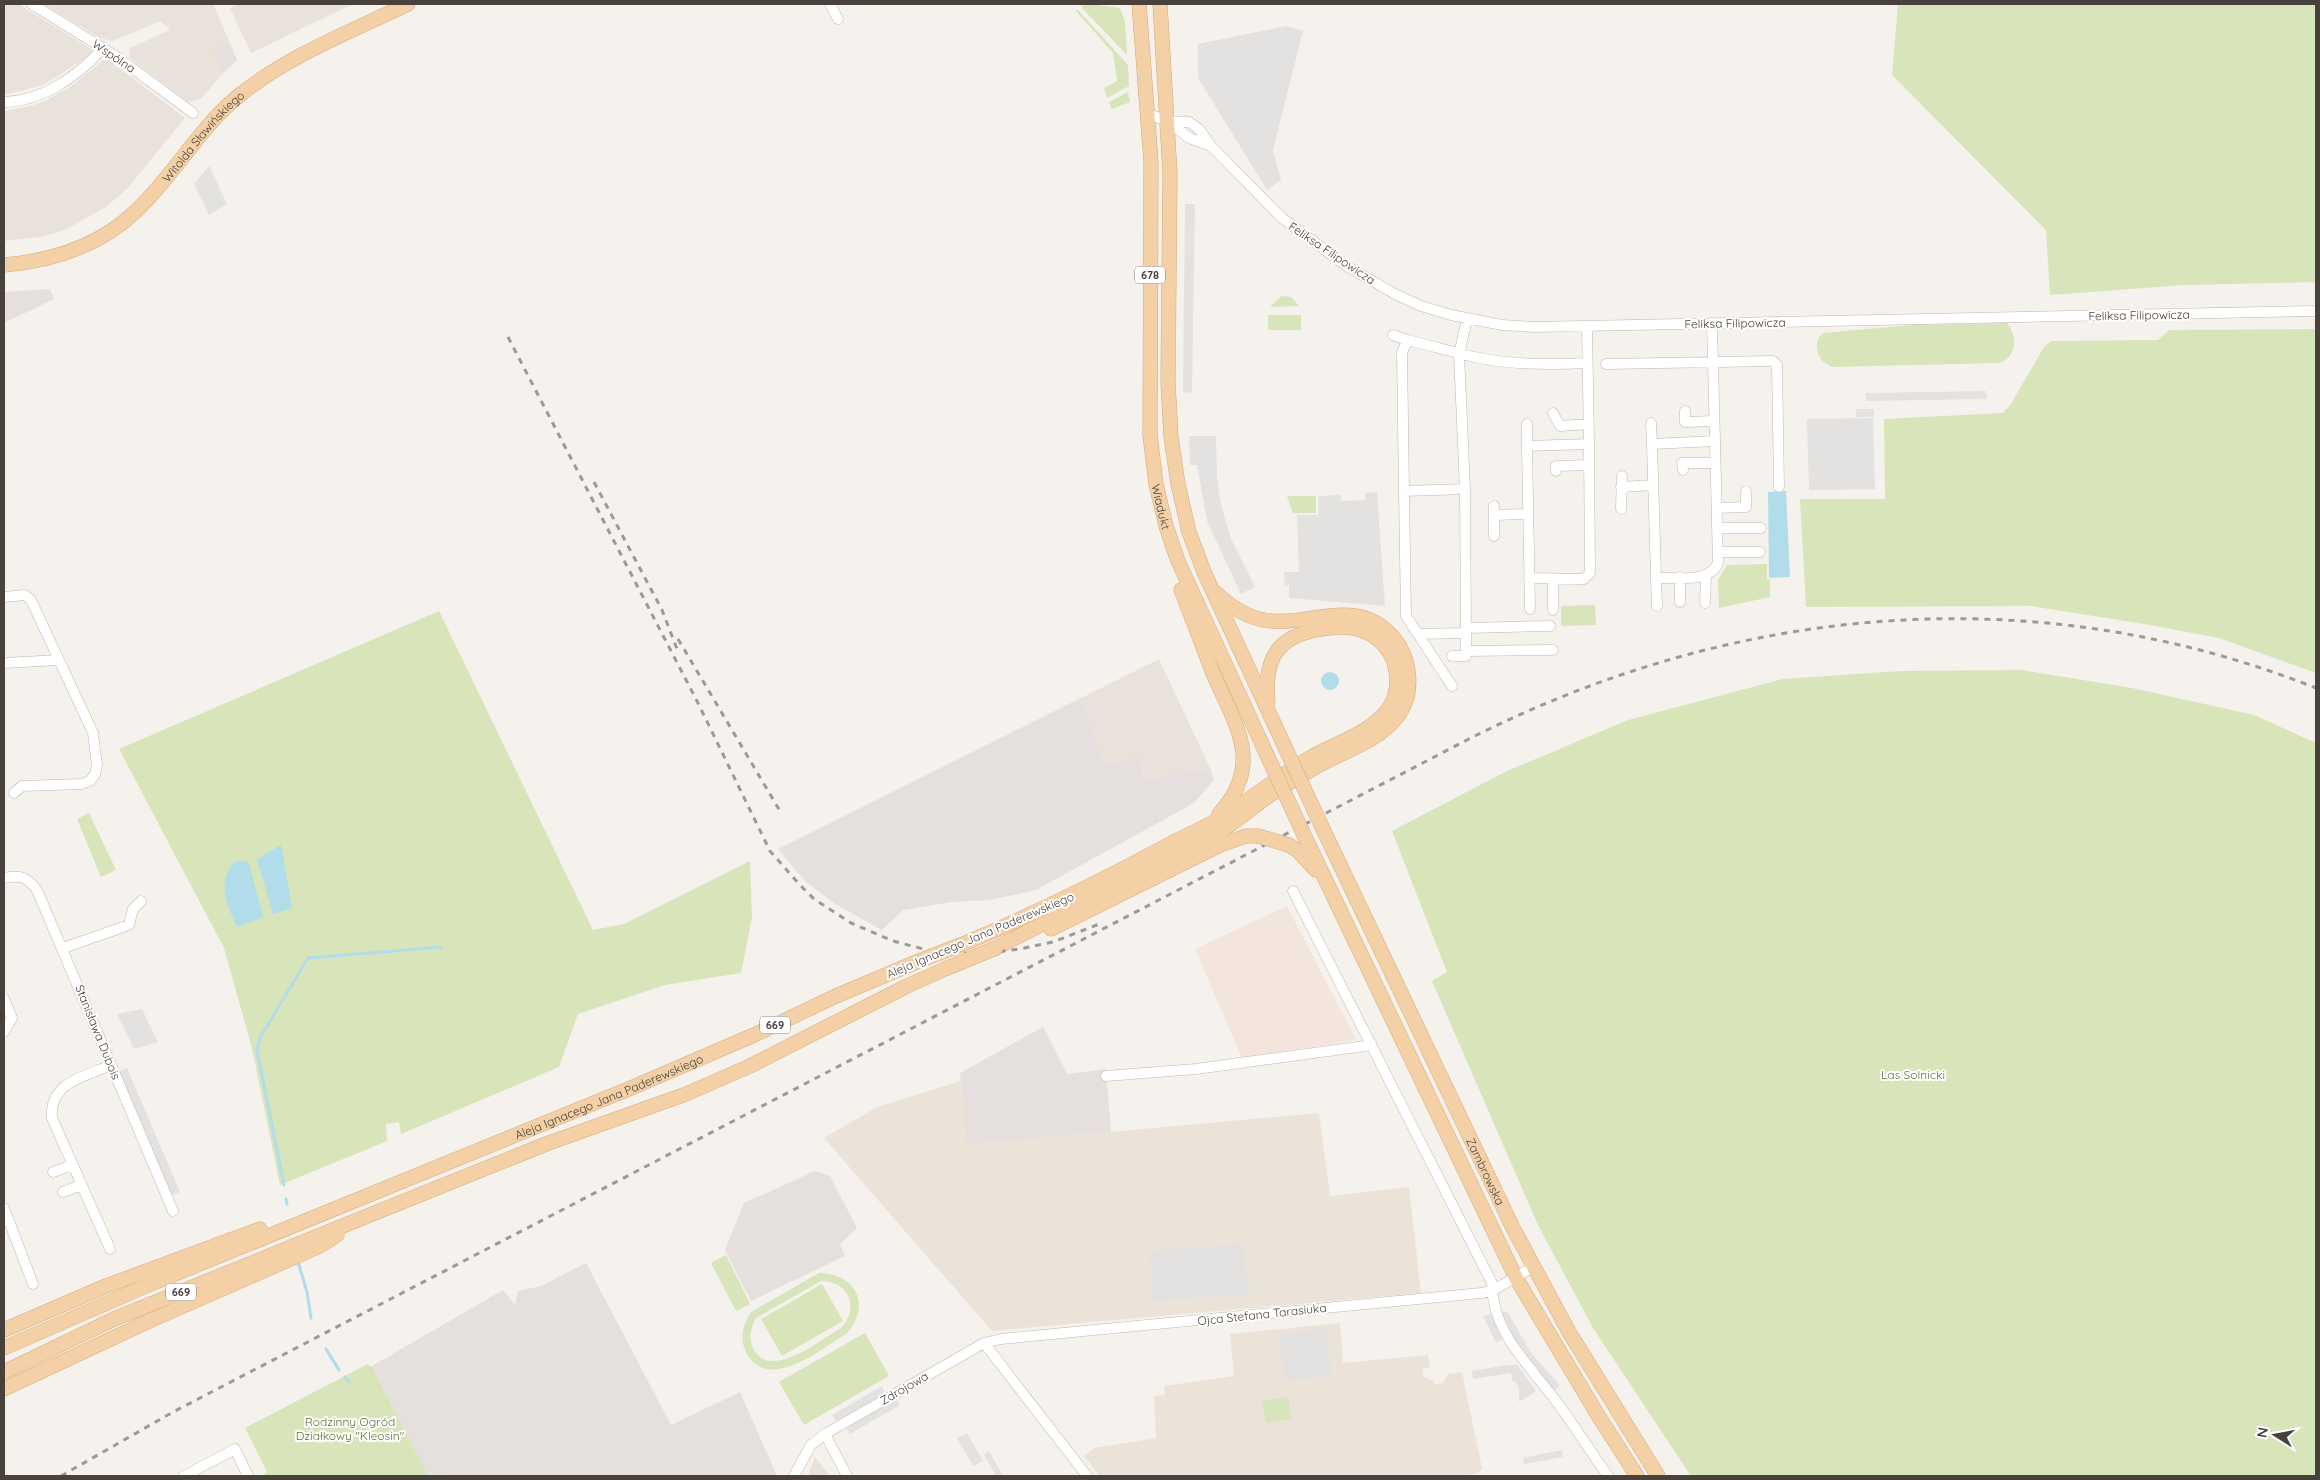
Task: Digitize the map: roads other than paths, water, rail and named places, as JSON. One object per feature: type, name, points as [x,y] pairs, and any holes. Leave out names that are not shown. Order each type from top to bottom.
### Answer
[{"type":"main road","name":"Witolda Sławińskiego","points":[[4,265],[59,256],[86,246],[108,233],[135,213],[216,115],[253,84],[282,66],[408,4]]},
{"type":"main road","name":"678","points":[[1139,4],[1148,114]]},
{"type":"main road","name":"678","points":[[1160,4],[1168,121]]},
{"type":"main road","name":"Wiadukt","points":[[1148,114],[1151,162],[1150,443],[1158,498],[1172,545],[1192,594],[1305,837],[1320,865]]},
{"type":"main road","name":"Wiadukt","points":[[1168,121],[1170,174],[1168,382],[1171,437],[1184,511],[1211,589],[1335,854]]},
{"type":"main road","points":[[1172,545],[1174,574],[1213,673],[1236,723],[1243,746],[1243,770],[1236,791],[1227,805],[1205,826]]},
{"type":"main road","points":[[996,948],[1215,834],[1275,791],[1379,734],[1398,716],[1407,696],[1408,667],[1401,649],[1382,626],[1359,616],[1345,614],[1290,621],[1263,620],[1251,617],[1233,608],[1211,589]]},
{"type":"main road","points":[[1205,826],[1237,808],[1294,768],[1379,719],[1393,700],[1397,685],[1391,655],[1377,638],[1354,628],[1327,628],[1295,635],[1278,648],[1269,664],[1266,684],[1269,713]]},
{"type":"main road","name":"Aleja Ignacego Jana Paderewskiego","points":[[4,1348],[121,1296],[631,1088],[754,1035],[836,996],[1040,911],[1205,826]]},
{"type":"main road","points":[[996,948],[1042,933],[1087,913],[1233,840],[1258,836],[1289,845],[1314,868],[1334,896]]},
{"type":"main road","name":"Zambrowska","points":[[1335,854],[1487,1176],[1533,1267],[1569,1332],[1658,1476]]},
{"type":"main road","name":"Zambrowska","points":[[1320,865],[1516,1278],[1599,1417],[1637,1476]]},
{"type":"main road","name":"Aleja Ignacego Jana Paderewskiego","points":[[4,1372],[114,1319],[546,1144],[686,1094],[750,1066],[945,969],[996,948]]},
{"type":"main road","points":[[4,1330],[106,1286],[295,1216],[331,1211]]},
{"type":"main road","points":[[4,1389],[147,1322],[320,1246],[360,1219]]},
{"type":"street","name":"Wspólna","points":[[32,4],[103,48],[193,113]]},
{"type":"street","points":[[830,4],[838,19]]},
{"type":"street","points":[[4,102],[26,99],[70,79],[92,61],[103,48]]},
{"type":"street","name":"Feliksa Filipowicza","points":[[1148,114],[1168,121],[1189,138],[1211,146],[1282,218],[1348,267],[1395,294],[1421,306],[1467,319],[1534,327],[2316,311]]},
{"type":"street","points":[[1452,656],[1466,656],[1465,489],[1459,354],[1467,319]]},
{"type":"street","points":[[1656,578],[1706,577],[1716,570],[1718,563],[1712,323]]},
{"type":"street","points":[[1529,578],[1584,579],[1590,573],[1587,326]]},
{"type":"street","points":[[1393,335],[1459,354],[1540,365],[1587,363]]},
{"type":"street","points":[[1406,340],[1402,353],[1406,612],[1408,619],[1452,686]]},
{"type":"street","points":[[1606,364],[1773,361],[1777,366],[1779,487]]},
{"type":"street","points":[[1684,411],[1685,422],[1714,421]]},
{"type":"street","points":[[1553,413],[1560,426],[1588,424]]},
{"type":"street","points":[[1651,423],[1657,606]]},
{"type":"street","points":[[1526,424],[1530,610]]},
{"type":"street","points":[[1652,444],[1715,441]]},
{"type":"street","points":[[1527,446],[1589,444]]},
{"type":"street","points":[[1556,471],[1556,466],[1589,464]]},
{"type":"street","points":[[1683,470],[1682,464],[1715,464]]},
{"type":"street","points":[[1621,509],[1622,481],[1653,486]]},
{"type":"street","points":[[1404,491],[1465,489]]},
{"type":"street","points":[[1717,508],[1746,507],[1746,491]]},
{"type":"street","points":[[1494,536],[1494,511],[1528,514]]},
{"type":"street","points":[[1717,528],[1761,528]]},
{"type":"street","points":[[1718,552],[1760,552]]},
{"type":"street","points":[[1680,577],[1680,602]]},
{"type":"street","points":[[1705,603],[1706,577]]},
{"type":"street","points":[[1553,579],[1553,610]]},
{"type":"street","points":[[4,597],[21,595],[29,597],[93,733],[97,765],[95,774],[90,781],[81,784],[22,786],[14,793]]},
{"type":"street","points":[[1418,634],[1550,626]]},
{"type":"street","points":[[1466,651],[1553,650]]},
{"type":"street","points":[[4,663],[59,660]]},
{"type":"street","name":"Stanisława Dubois","points":[[4,878],[20,875],[29,879],[37,890],[173,1211]]},
{"type":"street","points":[[1293,892],[1492,1284],[1498,1323],[1515,1351],[1555,1400],[1608,1476]]},
{"type":"street","points":[[62,948],[129,925],[133,909],[141,901]]},
{"type":"street","points":[[4,999],[12,1018],[4,1032]]},
{"type":"street","points":[[1106,1076],[1196,1069],[1365,1046],[1371,1043]]},
{"type":"street","points":[[110,1250],[52,1118],[51,1105],[64,1086],[111,1065]]},
{"type":"street","points":[[53,1172],[72,1165]]},
{"type":"street","points":[[63,1192],[81,1184]]},
{"type":"street","points":[[4,1208],[34,1284]]},
{"type":"street","name":"Ojca Stefana Tarasiuka","points":[[984,1343],[1492,1291],[1533,1267]]},
{"type":"street","points":[[984,1343],[1086,1476]]},
{"type":"street","name":"Zdrojowa","points":[[794,1476],[810,1445],[825,1434],[984,1343]]},
{"type":"street","points":[[825,1434],[846,1476]]},
{"type":"street","points":[[184,1476],[235,1449],[248,1476]]},
{"type":"water","points":[[1786,491],[1790,577],[1769,578],[1768,492]]},
{"type":"water","points":[[1326,672],[1334,672],[1339,677],[1337,688],[1326,690],[1321,685],[1321,677]]},
{"type":"water","points":[[281,845],[292,908],[273,914],[257,859]]},
{"type":"water","points":[[243,861],[249,863],[263,917],[237,927],[227,902],[224,886],[225,878],[234,862]]},
{"type":"waterway","points":[[284,1185],[257,1050],[260,1038],[308,958],[441,947]]},
{"type":"waterway","points":[[286,1199],[287,1204]]},
{"type":"waterway","points":[[298,1262],[307,1292],[311,1318]]},
{"type":"waterway","points":[[326,1349],[339,1370]]},
{"type":"waterway","points":[[345,1377],[349,1382]]},
{"type":"railway","points":[[508,337],[697,701],[770,851],[814,899],[851,923],[893,941],[931,951],[979,954],[1020,949],[1053,942],[1102,923]]},
{"type":"railway","points":[[594,482],[662,610],[677,649]]},
{"type":"railway","points":[[61,1476],[173,1412],[1465,741],[1567,695],[1671,659],[1777,634],[1885,621],[1993,619],[2101,630],[2209,653],[2316,688]]},
{"type":"railway","points":[[678,639],[780,811]]},
{"type":"park label","name":"Las Solnicki","points":[[1913,1074]]},
{"type":"park label","name":"Rodzinny Ogród Działkowy \"Kleosin\"","points":[[350,1428]]}]
